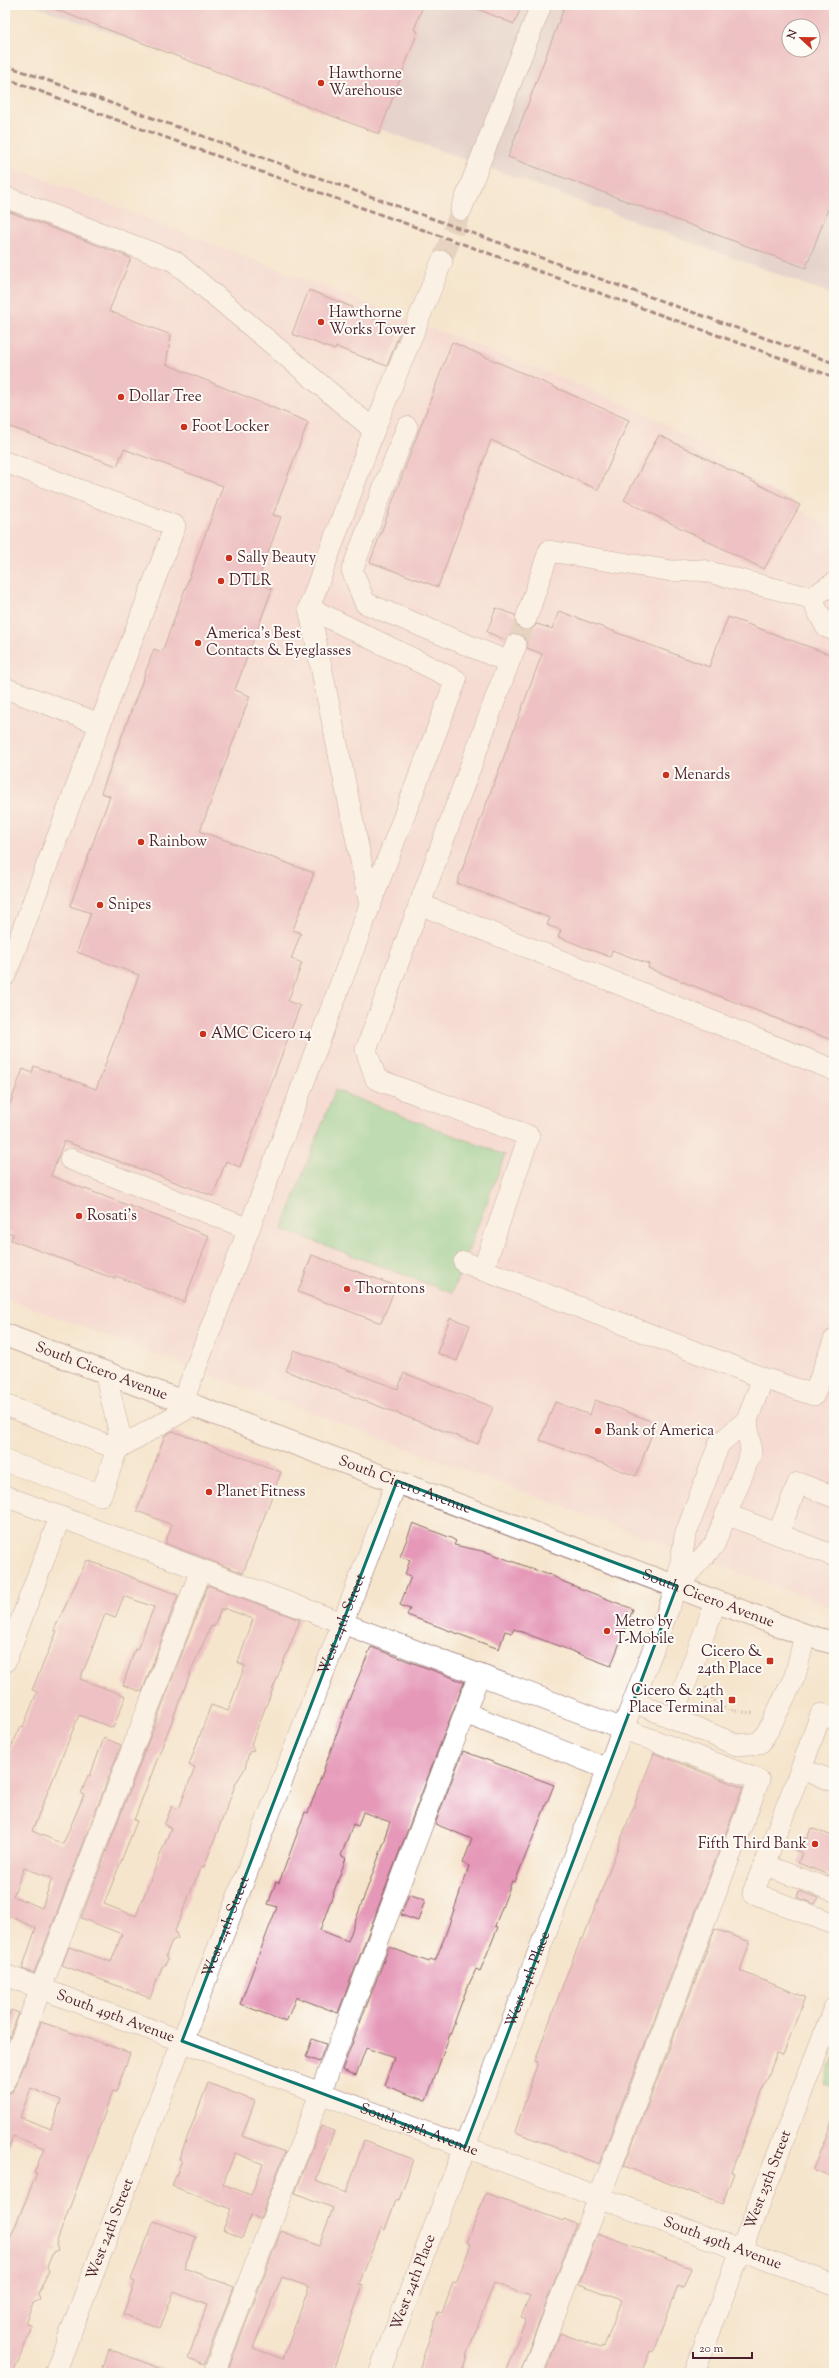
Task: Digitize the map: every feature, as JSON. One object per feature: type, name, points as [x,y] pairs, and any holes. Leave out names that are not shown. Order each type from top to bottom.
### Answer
[{"type":"main road","name":"South Cicero Avenue","points":[[5,1335],[805,1635],[834,1643]]},
{"type":"main road","name":"South Cicero Avenue","points":[[805,1635],[834,1650]]},
{"type":"street","points":[[461,210],[541,5]]},
{"type":"street","points":[[5,197],[174,260],[374,430]]},
{"type":"street","points":[[370,904],[309,608],[374,430],[442,261]]},
{"type":"street","points":[[407,427],[352,570],[365,603],[514,649],[366,1050],[376,1079],[529,1136],[483,1270]]},
{"type":"street","points":[[5,462],[175,526],[5,976]]},
{"type":"street","points":[[527,615],[549,551],[672,571],[701,570],[810,598],[834,583]]},
{"type":"street","points":[[810,598],[826,627],[834,630]]},
{"type":"street","points":[[117,1449],[188,1403],[249,1229],[370,904],[456,680],[309,608]]},
{"type":"street","points":[[5,688],[100,724]]},
{"type":"street","points":[[419,904],[834,1070]]},
{"type":"street","points":[[70,1160],[249,1229]]},
{"type":"street","points":[[464,1262],[763,1378],[814,1395],[834,1340]]},
{"type":"street","points":[[5,1461],[101,1495],[117,1449],[119,1431],[105,1372]]},
{"type":"street","points":[[677,1586],[714,1545],[751,1453],[747,1420],[763,1378]]},
{"type":"street","points":[[5,1405],[117,1449]]},
{"type":"street","points":[[677,1586],[685,1536],[719,1444],[747,1420]]},
{"type":"street","name":"West 24th Street","points":[[55,2373],[397,1481]]},
{"type":"street","points":[[778,1534],[798,1483],[834,1497]]},
{"type":"street","points":[[5,1496],[759,1780],[532,2373]]},
{"type":"street","points":[[726,1514],[834,1556]]},
{"type":"street","points":[[5,1662],[60,1517]]},
{"type":"street","points":[[5,2082],[201,1570]]},
{"type":"street","name":"West 24th Place","points":[[379,2373],[677,1586]]},
{"type":"street","points":[[679,1720],[678,1701],[716,1601]]},
{"type":"street","points":[[634,1702],[737,1745],[760,1743],[770,1727],[795,1676],[805,1635]]},
{"type":"street","points":[[214,2373],[479,1675]]},
{"type":"street","points":[[465,1713],[608,1769]]},
{"type":"street","points":[[834,1719],[821,1714],[753,1893],[834,1924]]},
{"type":"street","points":[[801,1768],[834,1781]]},
{"type":"street","points":[[764,1864],[834,1890]]},
{"type":"street","name":"South 49th Avenue","points":[[5,1975],[834,2285]]},
{"type":"street","name":"West 25th Street","points":[[694,2373],[834,2008]]},
{"type":"path","points":[[706,1685],[711,1698],[724,1709],[753,1713],[757,1708]]},
{"type":"highlighted area","points":[[397,1481],[677,1586],[465,2147],[182,2041]]},
{"type":"shaded area","points":[[32,5],[834,5],[834,295],[503,173]]},
{"type":"shaded area","points":[[5,164],[572,382],[656,418],[834,531],[834,1431],[832,1436],[834,1437],[834,1608],[5,1298]]},
{"type":"green space","points":[[335,1090],[505,1155],[452,1293],[282,1229]]},
{"type":"green space","points":[[834,2056],[834,2087],[824,2083]]},
{"type":"building","name":"Hawthorne Warehouse","points":[[44,5],[423,5],[414,30],[418,31],[379,134]]},
{"type":"building","points":[[468,5],[522,5],[514,24]]},
{"type":"building","points":[[565,5],[834,5],[834,193],[806,268],[508,157]]},
{"type":"building","points":[[5,210],[131,258],[109,311],[171,335],[166,364],[308,422],[273,515],[281,517],[257,583],[272,589],[235,690],[250,696],[200,831],[314,873],[293,930],[301,933],[291,959],[302,963],[288,1001],[300,1006],[240,1167],[226,1161],[213,1196],[64,1141],[51,1176],[209,1236],[184,1302],[116,1276],[115,1279],[11,1240],[13,1234],[5,1231],[5,1117],[23,1069],[32,1073],[34,1066],[96,1089],[139,975],[77,952],[91,913],[70,906],[110,796],[101,793],[154,649],[162,652],[223,486],[124,449],[117,466],[5,425]]},
{"type":"building","points":[[309,290],[352,307],[350,310],[401,329],[387,366],[336,347],[335,350],[292,334]]},
{"type":"building","points":[[452,342],[629,420],[598,490],[491,440],[438,587],[370,562]]},
{"type":"building","points":[[659,435],[800,505],[764,569],[624,500]]},
{"type":"building","name":"Menards","points":[[496,608],[515,615],[517,627],[523,630],[529,631],[537,624],[552,629],[559,611],[709,667],[728,617],[834,656],[834,1041],[648,968],[649,964],[612,950],[610,957],[558,937],[561,930],[547,925],[550,918],[457,883],[542,654],[527,648],[526,638],[520,634],[514,633],[505,640],[487,632]]},
{"type":"building","name":"Thorntons","points":[[312,1255],[396,1286],[381,1323],[298,1292]]},
{"type":"building","points":[[450,1318],[470,1325],[457,1361],[437,1353]]},
{"type":"building","points":[[294,1350],[398,1389],[404,1373],[493,1407],[478,1444],[286,1371]]},
{"type":"building","name":"Bank of America","points":[[595,1400],[656,1423],[636,1476],[540,1440],[555,1402],[590,1415]]},
{"type":"building","name":"Planet Fitness","points":[[173,1431],[281,1472],[243,1573],[165,1543],[172,1525],[137,1511],[165,1435]]},
{"type":"building","points":[[413,1523],[451,1538],[456,1541],[454,1545],[487,1552],[549,1574],[564,1582],[633,1609],[611,1666],[514,1629],[512,1633],[505,1631],[499,1649],[407,1615],[410,1609],[400,1605],[411,1576],[405,1574],[410,1560],[400,1557]]},
{"type":"building","points":[[87,1560],[178,1595],[142,1692],[123,1685],[135,1649],[137,1650],[154,1607],[124,1596],[115,1618],[105,1614],[80,1679],[126,1696],[113,1728],[79,1715],[32,1831],[63,1844],[84,1795],[81,1794],[88,1775],[90,1776],[104,1738],[121,1745],[34,1973],[22,1969],[36,1928],[5,1914],[5,1761],[21,1726],[23,1727],[37,1692],[32,1690],[57,1631],[54,1630]],"holes":[[[24,1868],[52,1878],[42,1908],[13,1896]]]},
{"type":"building","points":[[208,1585],[300,1620],[251,1744],[254,1751],[249,1752],[245,1768],[236,1783],[204,1867],[201,1866],[175,1931],[178,1938],[172,1941],[166,1955],[168,1959],[162,1967],[150,1998],[62,1965],[69,1947],[111,1962],[122,1934],[81,1918]],"holes":[[[224,1608],[253,1619],[238,1663],[245,1666],[228,1711],[211,1705],[189,1765],[195,1767],[179,1809],[172,1806],[164,1825],[171,1828],[136,1916],[104,1904],[137,1821],[134,1820],[193,1666],[211,1626],[214,1627],[221,1609],[224,1610]]]},
{"type":"building","points":[[371,1647],[464,1682],[338,2013],[296,1997],[286,2022],[240,2004],[277,1907],[268,1904],[276,1882],[279,1883],[305,1812],[308,1813],[350,1697]],"holes":[[[363,1812],[390,1822],[385,1836],[386,1837],[348,1941],[320,1930],[346,1858],[341,1856],[353,1824],[358,1826]]]},
{"type":"building","points":[[463,1751],[554,1785],[515,1882],[512,1881],[495,1926],[498,1927],[480,1971],[476,1969],[465,1993],[426,2101],[384,2085],[394,2058],[366,2048],[356,2075],[342,2070],[389,1947],[429,1962],[431,1959],[435,1961],[445,1936],[469,1866],[463,1863],[472,1839],[435,1824]]},
{"type":"building","points":[[654,1753],[743,1788],[599,2164],[515,2132],[538,2062],[535,2061],[565,1979],[581,1939],[583,1939]]},
{"type":"building","name":"Fifth Third Bank","points":[[811,1828],[834,1837],[834,1877],[798,1863],[802,1853],[795,1850],[800,1836],[807,1839]]},
{"type":"building","points":[[799,1891],[818,1898],[815,1904],[797,1897]]},
{"type":"building","points":[[409,1894],[425,1900],[418,1921],[401,1915]]},
{"type":"building","points":[[715,1929],[750,1942],[740,1971],[805,1997],[783,2055],[777,2053],[731,2172],[734,2173],[722,2204],[624,2166]]},
{"type":"building","points":[[11,2010],[19,2013],[5,2048],[5,2026]]},
{"type":"building","points":[[41,2022],[130,2053],[116,2092],[113,2091],[56,2244],[58,2250],[53,2252],[47,2267],[49,2271],[38,2293],[40,2299],[33,2303],[25,2323],[32,2326],[23,2350],[13,2373],[5,2373],[5,2251],[37,2173],[34,2173],[44,2148],[13,2136],[7,2153],[5,2153],[5,2094],[12,2092],[16,2086]],"holes":[[[31,2088],[61,2100],[51,2129],[20,2117]]]},
{"type":"building","points":[[312,2039],[326,2044],[319,2062],[306,2057]]},
{"type":"building","points":[[208,2083],[255,2101],[242,2136],[285,2152],[260,2219],[251,2215],[242,2238],[223,2230],[231,2209],[172,2186],[182,2160],[179,2159]],"holes":[[[235,2153],[263,2164],[251,2195],[223,2184]]]},
{"type":"building","points":[[832,2122],[834,2122],[834,2177],[813,2169]]},
{"type":"building","points":[[321,2126],[334,2131],[316,2180],[346,2193],[364,2141],[413,2159],[399,2200],[396,2199],[385,2230],[381,2228],[359,2284],[363,2285],[332,2373],[227,2373],[281,2231],[319,2246],[333,2208],[295,2193]],"holes":[[[282,2277],[309,2287],[283,2359],[253,2348]]]},
{"type":"building","points":[[486,2193],[563,2221],[564,2219],[576,2224],[520,2373],[505,2373],[526,2319],[521,2317],[530,2296],[494,2283],[461,2373],[418,2373],[438,2312],[442,2313],[453,2282],[456,2283],[471,2244],[467,2243]]},
{"type":"building","points":[[154,2221],[196,2237],[184,2268],[234,2287],[204,2364],[188,2358],[207,2305],[174,2292],[160,2328],[123,2314],[135,2282],[131,2280]]},
{"type":"building","points":[[598,2233],[691,2268],[683,2288],[678,2286],[654,2352],[650,2351],[641,2373],[545,2373],[560,2333],[601,2348],[602,2346],[604,2347],[622,2300],[579,2284]]},
{"type":"building","points":[[109,2349],[170,2372],[170,2373],[100,2373]]},
{"type":"tunnel","points":[[442,261],[461,210]]},
{"type":"tunnel","points":[[516,645],[526,619]]},
{"type":"railway","points":[[5,65],[834,363]]},
{"type":"railway","points":[[5,78],[114,119],[834,377]]},
{"type":"place","name":"Hawthorne Warehouse","points":[[321,83]]},
{"type":"place","name":"Hawthorne Works Tower","points":[[321,322]]},
{"type":"place","name":"Dollar Tree","points":[[121,397]]},
{"type":"place","name":"Foot Locker","points":[[184,427]]},
{"type":"place","name":"Sally Beauty","points":[[229,558]]},
{"type":"place","name":"DTLR","points":[[221,581]]},
{"type":"place","name":"America's Best Contacts & Eyeglasses","points":[[198,643]]},
{"type":"place","name":"Menards","points":[[666,775]]},
{"type":"place","name":"Rainbow","points":[[141,842]]},
{"type":"place","name":"Snipes","points":[[100,905]]},
{"type":"place","name":"AMC Cicero 14","points":[[203,1034]]},
{"type":"place","name":"Rosati's","points":[[79,1216]]},
{"type":"place","name":"Thorntons","points":[[347,1289]]},
{"type":"place","name":"Bank of America","points":[[598,1431]]},
{"type":"place","name":"Planet Fitness","points":[[209,1492]]},
{"type":"place","name":"Metro by T-Mobile","points":[[607,1631]]},
{"type":"place","name":"Cicero & 24th Place","points":[[770,1661]]},
{"type":"place","name":"Cicero & 24th Place Terminal","points":[[732,1700]]},
{"type":"place","name":"Fifth Third Bank","points":[[815,1844]]}]
